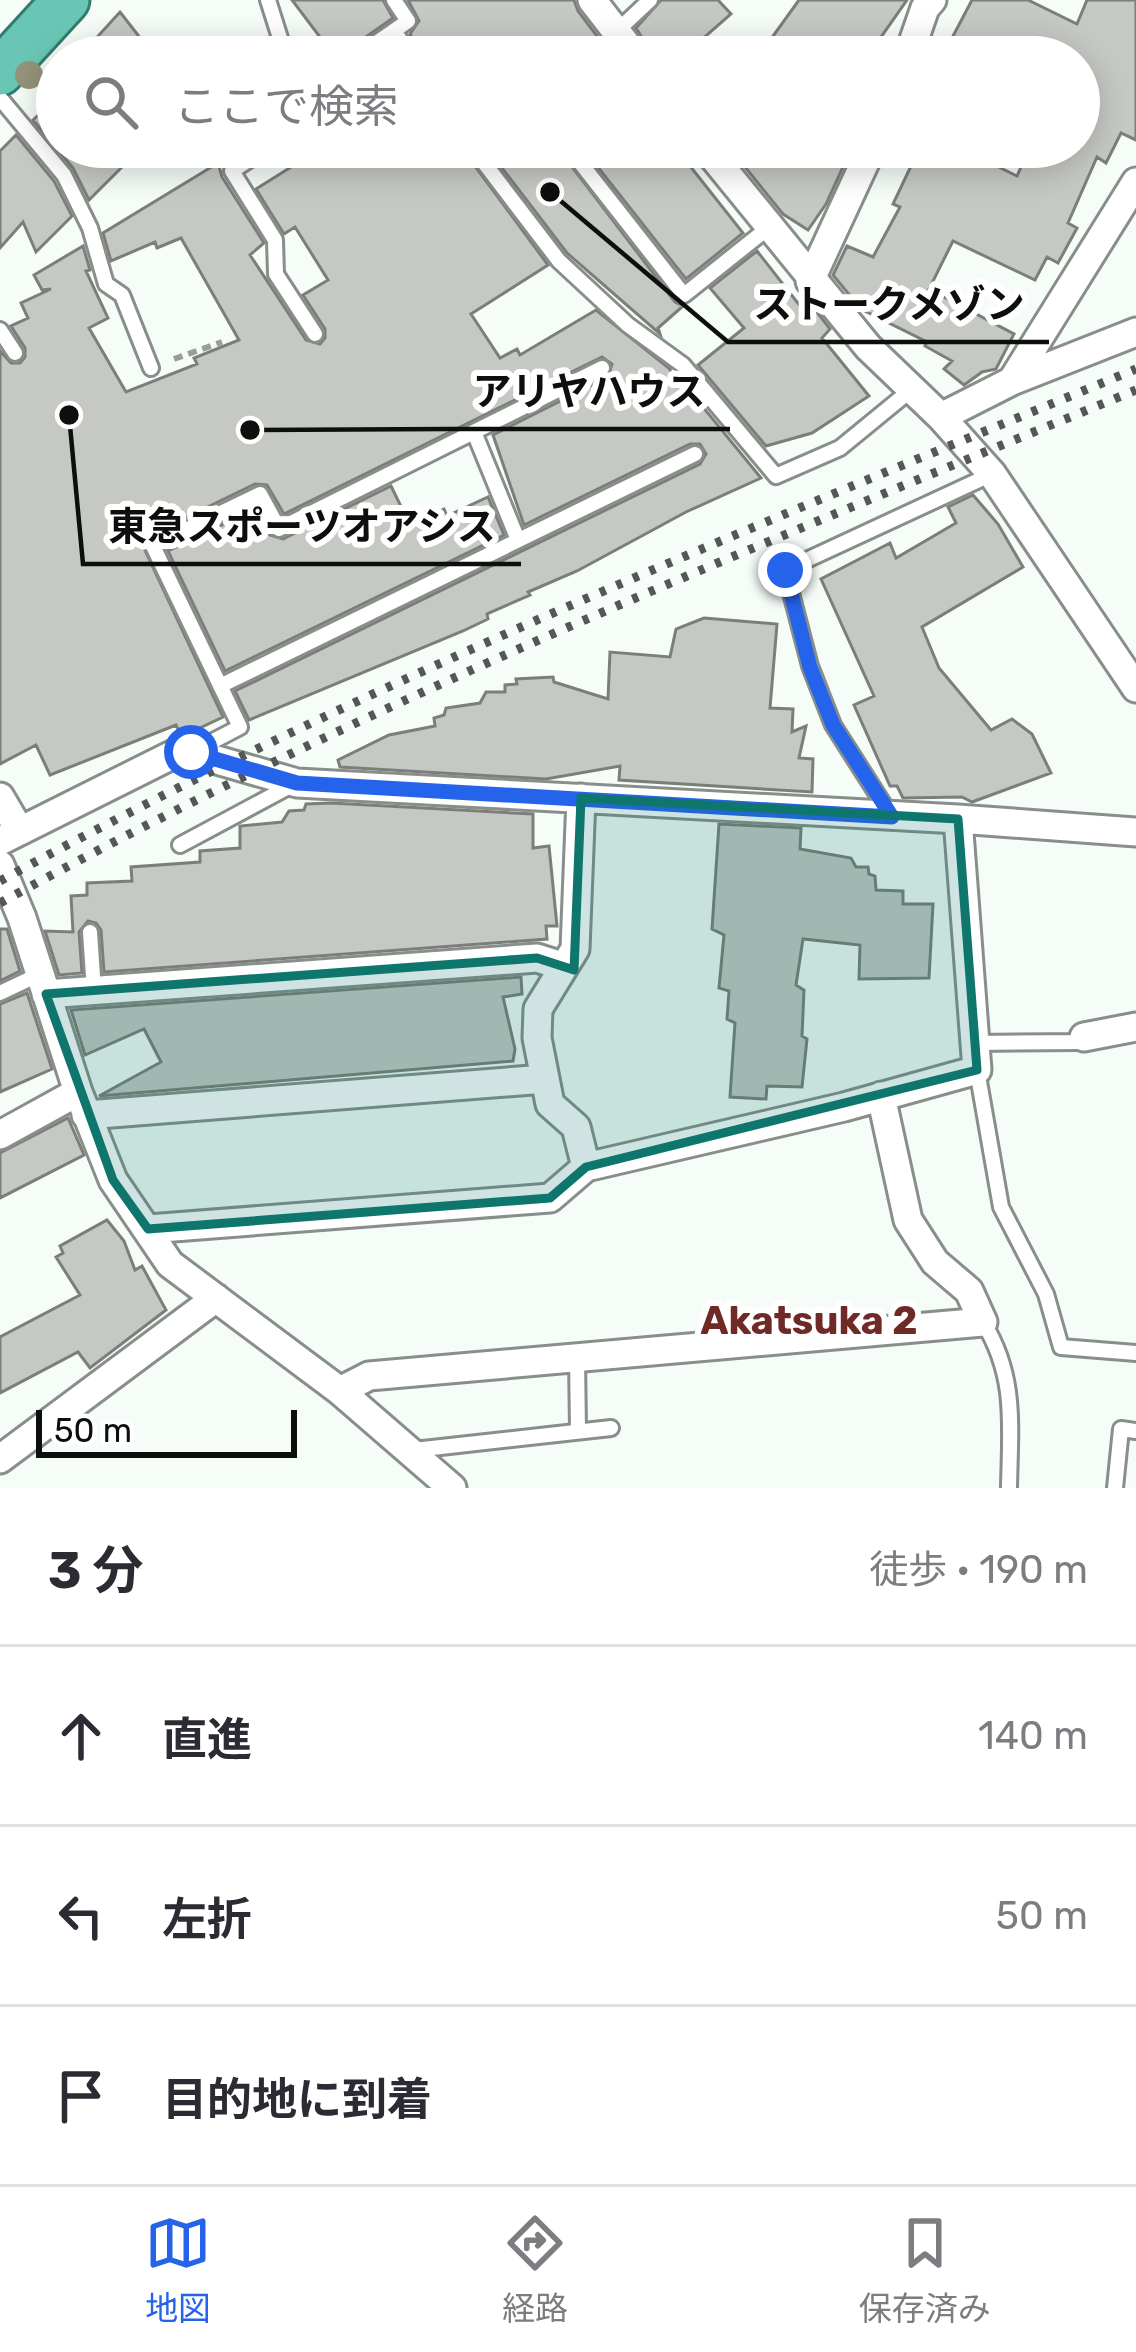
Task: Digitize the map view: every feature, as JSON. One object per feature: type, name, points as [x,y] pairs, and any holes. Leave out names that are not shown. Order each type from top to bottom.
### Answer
[{"type":"highway","points":[[0,72],[66,0]]},
{"type":"street","points":[[592,0],[620,36]]},
{"type":"street","points":[[915,36],[932,0]]},
{"type":"street","points":[[721,168],[868,347],[992,474],[1132,670]]},
{"type":"street","points":[[810,280],[862,168]]},
{"type":"street","points":[[1012,380],[1136,182]]},
{"type":"street","points":[[941,417],[1012,380],[1136,332]]},
{"type":"street","points":[[0,797],[10,836],[182,750],[297,783],[1136,832]]},
{"type":"street","points":[[581,798],[575,949],[538,1009],[537,1038],[550,1104],[576,1127],[586,1167]]},
{"type":"street","points":[[148,1229],[550,1198],[586,1167],[881,1096],[976,1057],[958,818]]},
{"type":"street","points":[[0,865],[113,1180],[170,1264],[340,1390],[431,1469],[408,1487]]},
{"type":"street","points":[[43,984],[94,991],[537,958],[562,966]]},
{"type":"street","points":[[1084,1037],[1136,1027]]},
{"type":"street","points":[[0,1135],[82,1103],[545,1079]]},
{"type":"street","points":[[340,1390],[369,1376],[983,1322],[969,1291],[935,1262],[908,1220],[881,1096]]},
{"type":"street","points":[[0,1459],[216,1298]]},
{"type":"lane","points":[[268,0],[279,36]]},
{"type":"lane","points":[[387,36],[408,21],[394,0]]},
{"type":"lane","points":[[616,31],[650,0]]},
{"type":"lane","points":[[394,31],[397,36]]},
{"type":"lane","points":[[0,98],[36,141]]},
{"type":"lane","points":[[58,168],[90,228],[106,284],[122,295],[151,368]]},
{"type":"lane","points":[[235,168],[232,170],[274,240],[276,274],[315,334]]},
{"type":"lane","points":[[488,168],[559,261],[628,326],[683,364],[776,476],[840,448],[912,389]]},
{"type":"lane","points":[[584,168],[684,296],[768,228]]},
{"type":"lane","points":[[0,330],[15,353]]},
{"type":"lane","points":[[191,752],[240,727],[154,547],[260,494],[279,529],[602,368]]},
{"type":"lane","points":[[473,432],[518,540]]},
{"type":"lane","points":[[222,685],[695,454]]},
{"type":"lane","points":[[892,817],[833,725],[810,667],[785,570],[992,474]]},
{"type":"lane","points":[[180,845],[297,783]]},
{"type":"lane","points":[[90,932],[94,991]]},
{"type":"lane","points":[[0,993],[43,984]]},
{"type":"lane","points":[[1084,1037],[1080,1042],[976,1057],[1000,1207],[1046,1294],[1061,1347],[1136,1352]]},
{"type":"lane","points":[[983,1322],[1001,1352],[1010,1398],[1009,1488]]},
{"type":"lane","points":[[577,1358],[578,1430]]},
{"type":"lane","points":[[431,1469],[578,1430],[611,1428]]},
{"type":"lane","points":[[1114,1488],[1121,1430],[1136,1431]]},
{"type":"path","points":[[151,368],[222,342]]},
{"type":"highlighted area","points":[[581,798],[958,819],[977,1070],[586,1167],[550,1198],[148,1229],[113,1180],[46,994],[357,969],[537,958],[574,970]]},
{"type":"building","points":[[292,0],[383,0],[393,18],[367,36],[319,36]]},
{"type":"building","points":[[408,0],[574,0],[597,36],[411,36],[419,21]]},
{"type":"building","points":[[661,0],[718,0],[731,14],[706,36],[641,36],[636,28]]},
{"type":"building","points":[[799,0],[907,0],[882,36],[773,36]]},
{"type":"building","points":[[972,0],[1028,0],[1077,24],[1087,0],[1136,0],[1136,140],[1121,133],[1106,163],[1100,159],[1100,36],[953,36]]},
{"type":"building","points":[[120,12],[139,36],[98,36]]},
{"type":"building","points":[[16,135],[36,159],[36,168],[43,168],[54,181],[72,216],[36,252],[23,222],[0,248],[0,151]]},
{"type":"building","points":[[73,168],[121,168],[89,200]]},
{"type":"building","points":[[210,168],[219,168],[264,243],[250,255],[306,340],[320,344],[325,329],[303,295],[328,280],[295,227],[284,234],[256,189],[290,168],[476,168],[548,265],[471,314],[500,358],[517,349],[520,355],[596,310],[670,369],[674,384],[680,379],[761,478],[528,592],[530,595],[487,614],[488,619],[463,631],[249,720],[235,691],[700,464],[706,454],[700,444],[690,444],[524,525],[493,435],[608,377],[612,364],[602,357],[284,514],[267,485],[255,484],[148,536],[142,544],[223,717],[189,733],[180,733],[176,725],[50,775],[36,745],[0,764],[0,351],[11,363],[25,357],[25,348],[11,326],[28,318],[21,303],[51,289],[42,290],[34,275],[83,246],[90,270],[86,271],[108,318],[89,328],[126,392],[197,364],[194,358],[239,340],[181,238],[157,248],[155,242],[111,261],[103,233]]},
{"type":"building","points":[[502,168],[573,168],[675,302],[683,306],[658,328],[660,334],[567,253]]},
{"type":"building","points":[[599,168],[692,168],[743,233],[686,279]]},
{"type":"building","points":[[746,168],[842,168],[808,230],[783,214]]},
{"type":"building","points":[[910,168],[1001,168],[1017,176],[1021,168],[1092,168],[1068,223],[1077,228],[1058,263],[1047,257],[1035,280],[953,241],[929,289],[1014,334],[996,369],[964,385],[944,369],[952,361],[925,346],[927,342],[861,309],[833,275],[847,246],[873,257],[900,207],[893,204]]},
{"type":"building","points":[[757,251],[808,316],[813,307],[830,329],[822,338],[869,396],[812,433],[766,446],[698,365],[744,328],[710,288]]},
{"type":"building","points":[[391,486],[410,525],[444,509],[447,516],[488,497],[504,535],[225,671],[168,551],[255,509],[270,535],[283,539]]},
{"type":"building","points":[[973,495],[998,524],[1023,567],[922,627],[939,668],[991,730],[1012,719],[1032,734],[1051,773],[972,802],[962,797],[903,798],[897,786],[890,786],[854,705],[874,696],[821,579],[890,543],[896,558],[956,523],[948,507]]},
{"type":"building","points":[[704,618],[777,624],[770,708],[793,709],[792,732],[806,726],[799,758],[813,759],[812,792],[619,780],[620,766],[546,779],[340,767],[338,760],[389,735],[435,726],[434,718],[444,715],[446,708],[480,703],[486,692],[505,692],[505,685],[517,684],[516,679],[553,677],[554,682],[608,699],[610,652],[670,657],[676,629]]},
{"type":"building","points":[[306,804],[533,814],[533,848],[549,846],[557,926],[546,926],[547,939],[104,972],[101,930],[88,921],[79,932],[82,973],[59,975],[45,931],[73,932],[71,896],[87,895],[87,883],[132,881],[131,867],[200,862],[200,851],[240,848],[240,826],[282,822],[289,811],[304,810]]},
{"type":"building","points":[[719,824],[801,828],[800,849],[851,858],[856,867],[868,867],[875,876],[876,890],[903,891],[903,904],[933,904],[929,978],[859,979],[860,945],[803,939],[796,985],[804,990],[802,1036],[807,1039],[802,1087],[767,1086],[766,1099],[730,1097],[735,1023],[727,1019],[729,991],[719,988],[724,935],[712,929]]},
{"type":"building","points":[[0,929],[7,929],[20,971],[0,981]]},
{"type":"building","points":[[521,977],[522,994],[503,997],[515,1049],[513,1061],[99,1096],[161,1062],[144,1029],[85,1055],[71,1010]]},
{"type":"building","points":[[27,993],[52,1069],[0,1092],[0,1004]]},
{"type":"building","points":[[68,1118],[84,1155],[0,1198],[0,1153]]},
{"type":"building","points":[[107,1220],[124,1241],[135,1270],[142,1266],[166,1310],[90,1368],[78,1352],[0,1393],[0,1337],[80,1295],[56,1257],[63,1253],[60,1246]]},
{"type":"railway","points":[[0,881],[138,808],[419,673],[704,548],[1136,369]]},
{"type":"railway","points":[[0,903],[277,760],[419,694],[704,569],[1136,390]]},
{"type":"place","name":"ストークメゾン","points":[[550,192]]},
{"type":"place","name":"東急スポーツオアシス","points":[[69,415]]},
{"type":"place","name":"アリヤハウス","points":[[250,430]]},
{"type":"district","name":"Akatsuka 2","points":[[809,1320]]},
{"type":"route","points":[[191,752],[297,783],[892,817],[833,725],[810,667],[785,570]]}]
